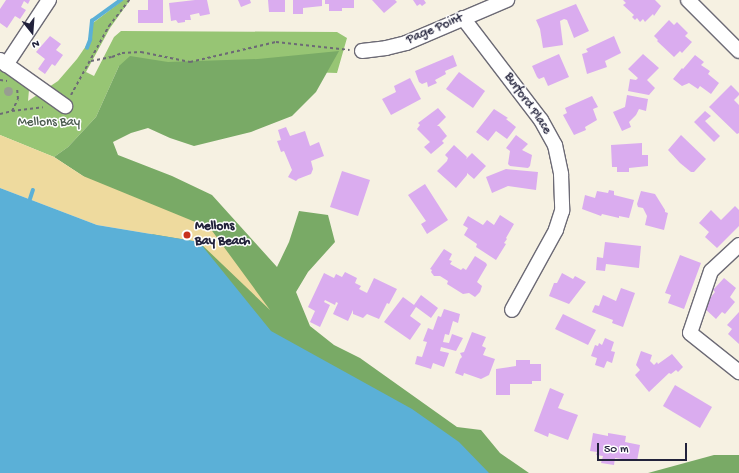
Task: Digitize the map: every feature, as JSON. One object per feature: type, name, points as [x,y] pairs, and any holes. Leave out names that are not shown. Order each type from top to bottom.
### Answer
[{"type":"street","points":[[49,0],[3,63],[61,104]]},
{"type":"street","name":"Page Point","points":[[362,51],[386,48],[406,42],[507,0]]},
{"type":"street","points":[[688,0],[739,51]]},
{"type":"street","name":"Burford Place","points":[[463,18],[541,120],[555,145],[561,174],[562,211],[556,230],[512,310]]},
{"type":"street","points":[[739,245],[711,271],[690,333],[739,372]]},
{"type":"path","points":[[0,114],[61,104],[91,60],[109,26],[129,0]]},
{"type":"path","points":[[91,60],[112,57],[122,53],[141,52],[190,62],[276,42],[362,51]]},
{"type":"path","points":[[0,80],[12,83]]},
{"type":"path","points":[[12,111],[18,99],[16,86]]},
{"type":"green space","name":"Mellons Bay","points":[[123,0],[130,0],[110,28],[86,72],[94,76],[114,37],[121,31],[337,32],[347,38],[337,73],[119,66],[96,117],[68,147],[54,157],[0,135],[0,67],[23,83],[29,90],[28,101],[58,81],[77,59],[88,43],[93,23]]},
{"type":"green space","points":[[339,51],[316,92],[292,116],[251,132],[194,146],[170,138],[148,128],[131,133],[113,142],[118,155],[172,176],[212,195],[277,267],[289,242],[299,211],[328,215],[335,242],[308,272],[296,292],[310,326],[334,345],[360,358],[457,427],[481,430],[500,453],[529,473],[473,473],[411,453],[83,176],[54,157],[68,147],[96,117],[119,66],[130,56],[168,62],[258,59]]},
{"type":"green space","points":[[714,455],[739,455],[739,473],[648,473]]},
{"type":"sand","name":"Mellons Bay Beach","points":[[0,135],[54,157],[83,176],[210,228],[270,310],[199,242],[97,225],[0,188]]},
{"type":"water","points":[[0,188],[97,225],[199,242],[271,331],[412,409],[459,442],[489,473],[0,473]]},
{"type":"building","points":[[6,0],[30,0],[28,4],[24,1],[21,7],[26,10],[20,19],[15,16],[7,28],[0,23],[0,9]]},
{"type":"building","points":[[148,0],[163,0],[163,23],[138,23],[138,10],[148,10]]},
{"type":"building","points":[[207,0],[210,14],[200,16],[199,13],[190,15],[191,20],[185,20],[185,22],[178,23],[176,20],[171,21],[169,3]]},
{"type":"building","points":[[238,0],[250,0],[251,3],[241,7]]},
{"type":"building","points":[[268,0],[285,0],[285,12],[269,12]]},
{"type":"building","points":[[293,0],[322,0],[322,6],[303,8],[303,14],[293,14]]},
{"type":"building","points":[[325,0],[354,0],[354,8],[342,8],[342,11],[329,11],[329,4],[325,4]]},
{"type":"building","points":[[372,0],[395,0],[397,2],[384,13]]},
{"type":"building","points":[[413,0],[424,0],[426,3],[422,6],[420,4],[417,6]]},
{"type":"building","points":[[623,0],[655,0],[661,6],[654,16],[653,14],[645,22],[643,19],[640,22],[637,18],[635,20],[632,17],[634,15],[623,5],[626,3]]},
{"type":"building","points":[[576,4],[589,31],[574,38],[567,20],[564,19],[560,21],[563,45],[543,48],[540,29],[536,20]]},
{"type":"building","points":[[669,20],[674,25],[677,22],[688,33],[685,36],[692,42],[682,53],[680,51],[674,57],[657,41],[658,40],[654,36]]},
{"type":"building","points":[[50,36],[61,44],[56,50],[63,55],[55,66],[52,64],[45,74],[38,69],[45,59],[36,52]]},
{"type":"building","points":[[614,36],[621,53],[605,61],[607,67],[587,74],[582,54],[588,52],[586,49]]},
{"type":"building","points":[[559,54],[569,77],[548,86],[544,77],[539,79],[537,77],[532,66]]},
{"type":"building","points":[[643,54],[659,68],[647,80],[655,88],[649,95],[628,91],[630,79],[636,80],[638,78],[628,69]]},
{"type":"building","points":[[453,55],[457,66],[445,71],[446,74],[435,80],[437,83],[428,87],[427,82],[422,84],[419,82],[415,71]]},
{"type":"building","points":[[695,55],[704,62],[701,65],[710,71],[708,74],[719,83],[711,94],[700,86],[698,89],[689,83],[682,86],[673,79]]},
{"type":"building","points":[[459,72],[485,91],[473,108],[446,89]]},
{"type":"building","points":[[410,78],[421,99],[391,115],[382,99],[396,92],[394,86]]},
{"type":"building","points":[[731,85],[739,93],[734,100],[739,105],[739,133],[737,134],[709,107]]},
{"type":"building","points":[[627,95],[648,99],[646,111],[639,109],[636,115],[629,122],[631,127],[622,131],[613,112],[625,107]]},
{"type":"building","points":[[592,96],[598,107],[593,109],[597,120],[585,127],[586,130],[574,135],[563,115],[567,113],[565,108]]},
{"type":"building","points":[[438,108],[446,117],[437,126],[439,126],[447,136],[442,141],[444,143],[431,154],[424,147],[430,142],[417,129],[420,125],[418,123]]},
{"type":"building","points":[[494,109],[508,118],[506,119],[516,127],[507,139],[496,131],[488,141],[476,132]]},
{"type":"building","points":[[705,111],[711,116],[705,121],[720,136],[714,142],[694,122]]},
{"type":"building","points":[[286,127],[290,136],[305,131],[310,146],[319,142],[324,156],[311,161],[313,169],[311,174],[296,181],[288,177],[292,170],[284,151],[281,152],[277,141],[281,140],[278,130]]},
{"type":"building","points":[[516,135],[528,144],[522,150],[532,155],[530,166],[528,168],[510,166],[508,164],[510,151],[506,148]]},
{"type":"building","points":[[681,135],[706,159],[694,172],[691,172],[680,163],[668,150]]},
{"type":"building","points":[[642,143],[642,155],[648,155],[648,166],[629,168],[629,172],[617,172],[617,167],[612,167],[611,145]]},
{"type":"building","points":[[454,145],[467,157],[466,159],[472,153],[486,166],[474,179],[467,173],[456,188],[437,171],[447,161],[448,158],[445,155]]},
{"type":"building","points":[[506,169],[538,172],[536,190],[508,186],[492,193],[486,177]]},
{"type":"building","points":[[342,171],[370,180],[358,216],[330,207]]},
{"type":"building","points":[[425,184],[448,220],[427,234],[421,224],[426,221],[408,195]]},
{"type":"building","points":[[609,190],[614,191],[614,195],[634,200],[629,218],[619,216],[619,218],[602,214],[601,216],[582,209],[585,195],[595,198],[597,191],[608,193]]},
{"type":"building","points":[[641,191],[655,194],[665,212],[668,213],[664,230],[645,225],[647,216],[643,208],[638,207],[637,204]]},
{"type":"building","points":[[735,206],[739,210],[739,226],[717,248],[705,237],[709,232],[699,223],[711,210],[721,220]]},
{"type":"building","points":[[500,215],[514,224],[504,243],[506,244],[496,260],[476,247],[477,244],[464,235],[468,228],[463,225],[468,216],[483,225],[487,220],[494,225]]},
{"type":"building","points":[[605,242],[641,246],[639,268],[606,264],[605,271],[596,270],[597,257],[603,258]]},
{"type":"building","points":[[444,249],[452,254],[449,260],[452,261],[450,264],[461,270],[463,268],[466,270],[475,256],[486,263],[487,265],[477,282],[482,286],[480,292],[475,297],[469,293],[463,294],[447,284],[448,281],[440,276],[434,276],[431,272],[432,270],[430,269]]},
{"type":"building","points":[[680,255],[701,263],[684,309],[668,303],[671,295],[665,293]]},
{"type":"building","points":[[345,272],[357,278],[355,283],[361,286],[359,289],[367,293],[374,278],[397,289],[389,304],[387,303],[379,319],[367,314],[363,318],[353,314],[353,310],[348,321],[333,314],[338,303],[336,302],[335,305],[325,300],[324,302],[330,305],[320,327],[310,322],[315,311],[308,307],[324,273],[334,278],[336,274],[342,277]]},
{"type":"building","points":[[562,273],[573,279],[575,276],[586,282],[569,304],[549,296],[554,283],[557,283]]},
{"type":"building","points":[[724,278],[736,288],[730,297],[735,302],[725,314],[722,312],[716,319],[703,307],[715,292],[713,290]]},
{"type":"building","points":[[621,288],[635,293],[623,327],[612,323],[613,320],[592,312],[595,305],[599,306],[603,295],[616,301]]},
{"type":"building","points":[[421,295],[438,308],[431,318],[416,307],[410,316],[421,324],[410,340],[384,322],[403,297],[414,305]]},
{"type":"building","points":[[444,309],[460,314],[458,323],[453,321],[449,335],[445,334],[443,342],[449,343],[452,334],[463,338],[456,351],[441,347],[440,351],[449,353],[444,367],[433,363],[431,369],[415,364],[417,356],[422,357],[427,342],[423,341],[428,328],[433,330],[438,316],[441,317]]},
{"type":"building","points":[[739,312],[739,344],[728,334],[732,329],[727,325]]},
{"type":"building","points":[[563,314],[596,330],[588,345],[555,329]]},
{"type":"building","points":[[472,332],[486,337],[482,346],[486,348],[483,355],[495,359],[489,375],[481,379],[464,373],[463,376],[455,373],[462,357],[460,353],[464,352]]},
{"type":"building","points":[[605,338],[614,342],[611,351],[615,352],[612,363],[607,361],[604,368],[595,365],[597,358],[591,356],[595,345],[598,346],[599,343],[602,345]]},
{"type":"building","points":[[641,351],[652,355],[650,361],[654,365],[657,362],[658,364],[672,354],[683,367],[678,372],[676,370],[671,374],[669,373],[649,392],[635,375],[640,370],[636,365]]},
{"type":"building","points":[[516,360],[530,360],[530,364],[541,364],[541,381],[532,381],[532,384],[510,384],[510,395],[496,395],[496,369],[516,366]]},
{"type":"building","points":[[675,385],[712,407],[700,428],[663,406]]},
{"type":"building","points":[[550,388],[564,394],[558,408],[578,415],[568,440],[549,433],[548,437],[534,431]]},
{"type":"building","points":[[593,433],[608,436],[608,433],[626,436],[625,442],[640,445],[637,461],[615,458],[614,465],[601,463],[603,456],[596,455],[597,452],[590,451]]},
{"type":"waterway","points":[[87,48],[90,40],[92,21],[121,0]]},
{"type":"waterway","points":[[30,199],[33,190]]},
{"type":"place","name":"Mellons Bay Beach","points":[[187,235]]}]
